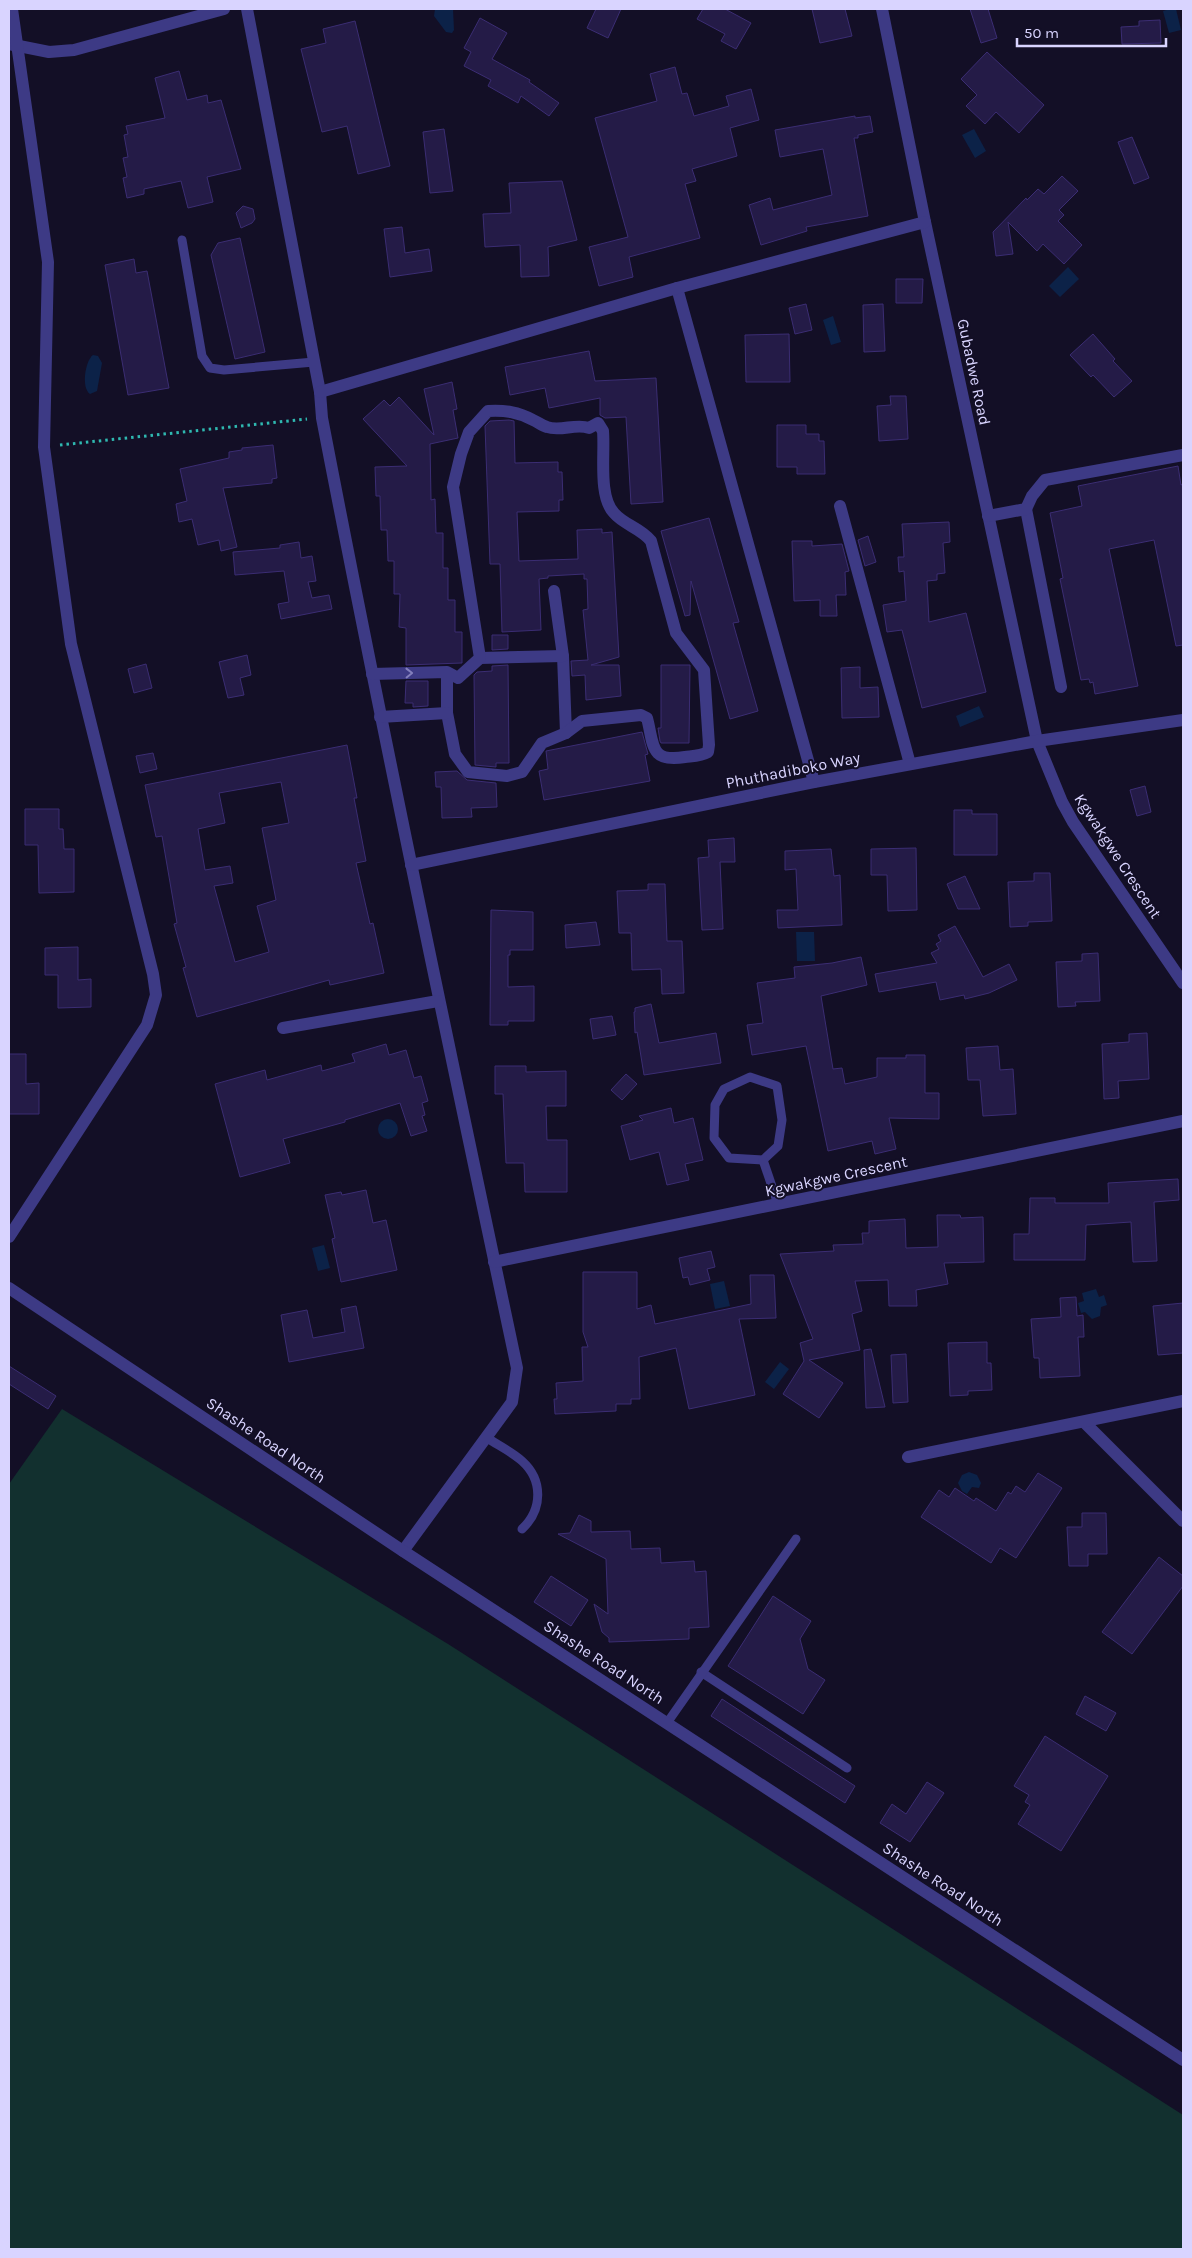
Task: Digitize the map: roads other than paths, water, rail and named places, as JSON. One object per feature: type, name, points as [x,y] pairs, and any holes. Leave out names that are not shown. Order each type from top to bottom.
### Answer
[{"type":"street","points":[[9,1237],[147,1025],[156,995],[153,974],[71,644],[44,447],[48,262],[14,45],[12,9]]},
{"type":"street","points":[[14,45],[49,52],[74,50],[224,9]]},
{"type":"street","points":[[247,9],[320,392],[322,418],[380,718],[438,1001],[517,1368],[512,1402],[403,1551]]},
{"type":"street","name":"Gubadwe Road","points":[[882,9],[925,222],[1037,741]]},
{"type":"street","points":[[320,392],[677,288],[925,222]]},
{"type":"street","points":[[677,288],[814,782]]},
{"type":"street","points":[[447,672],[447,713],[455,754],[468,772],[507,776],[522,772],[542,743],[566,733],[582,722],[641,715],[648,720],[652,745],[656,751],[666,758],[702,755],[708,752],[704,670],[676,634],[650,541],[646,535],[615,515],[609,507],[605,495],[603,431],[598,423],[589,428],[584,426],[567,428],[547,427],[519,413],[505,410],[488,411],[469,432],[461,454],[453,487],[480,658]]},
{"type":"street","points":[[1060,687],[1026,509],[1032,496],[1045,480],[1183,455]]},
{"type":"street","points":[[840,506],[910,764]]},
{"type":"street","points":[[988,516],[1026,509]]},
{"type":"street","points":[[554,591],[563,656],[566,733]]},
{"type":"street","points":[[372,674],[447,672],[458,678],[480,658],[563,656]]},
{"type":"street","points":[[380,718],[447,713]]},
{"type":"street","name":"Phuthadiboko Way","points":[[411,865],[814,782],[1037,741],[1183,720]]},
{"type":"street","name":"Kgwakgwe Crescent","points":[[1037,741],[1062,802],[1073,822],[1183,983]]},
{"type":"street","points":[[283,1028],[438,1001]]},
{"type":"street","name":"Kgwakgwe Crescent","points":[[494,1262],[1183,1121]]},
{"type":"street","name":"Shashe Road North","points":[[9,1288],[403,1551],[1183,2060]]},
{"type":"street","points":[[908,1458],[1183,1401]]},
{"type":"street","points":[[1084,1422],[1183,1521]]},
{"type":"lane","points":[[182,240],[202,356],[210,368],[224,370],[314,362]]},
{"type":"lane","points":[[750,1077],[777,1086],[782,1120],[778,1146],[763,1160],[729,1158],[714,1138],[715,1105],[724,1089],[750,1077]]},
{"type":"lane","points":[[763,1160],[778,1204]]},
{"type":"lane","points":[[486,1437],[522,1461],[533,1474],[539,1491],[537,1506],[522,1529]]},
{"type":"lane","points":[[666,1723],[796,1539]]},
{"type":"lane","points":[[701,1672],[848,1768]]},
{"type":"water","points":[[435,9],[453,9],[454,30],[452,33],[446,32],[434,16]]},
{"type":"water","points":[[1176,9],[1181,30],[1169,33],[1163,11]]},
{"type":"water","points":[[974,129],[986,151],[975,158],[962,135]]},
{"type":"water","points":[[1068,267],[1079,279],[1060,297],[1049,286]]},
{"type":"water","points":[[833,316],[841,342],[831,345],[823,320]]},
{"type":"water","points":[[93,355],[98,356],[102,363],[97,391],[90,394],[87,391],[85,374],[90,358]]},
{"type":"water","points":[[979,706],[984,717],[960,727],[956,716]]},
{"type":"water","points":[[796,932],[814,932],[815,961],[797,961]]},
{"type":"water","points":[[384,1119],[392,1119],[398,1125],[398,1133],[392,1139],[384,1139],[378,1133],[378,1125]]},
{"type":"water","points":[[324,1245],[330,1268],[318,1271],[312,1248]]},
{"type":"water","points":[[724,1281],[730,1306],[715,1309],[710,1284]]},
{"type":"water","points":[[1096,1289],[1099,1297],[1104,1295],[1107,1305],[1101,1307],[1100,1316],[1092,1319],[1085,1312],[1081,1313],[1078,1303],[1084,1301],[1082,1293]]},
{"type":"water","points":[[780,1362],[789,1369],[774,1389],[765,1382]]},
{"type":"water","points":[[969,1472],[977,1475],[981,1483],[979,1488],[972,1487],[967,1494],[962,1491],[958,1483],[962,1475]]}]
